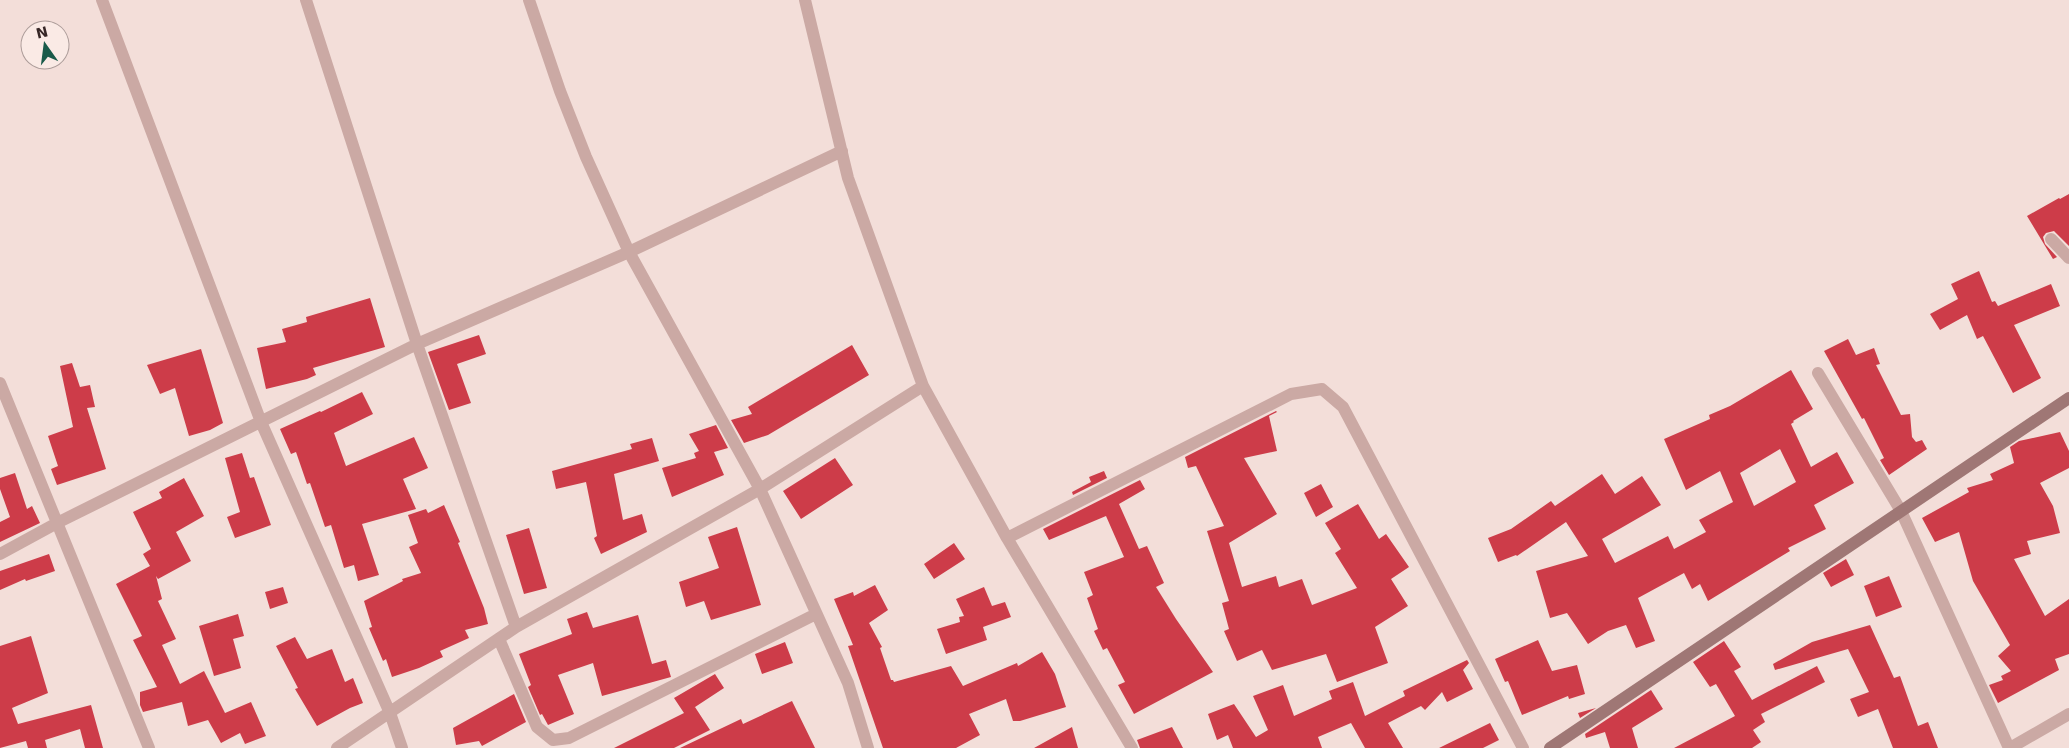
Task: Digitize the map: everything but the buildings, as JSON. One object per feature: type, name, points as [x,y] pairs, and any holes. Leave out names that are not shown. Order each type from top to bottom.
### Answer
[{"type":"street","points":[[102,0],[261,422],[390,713],[402,748]]},
{"type":"street","points":[[306,0],[417,344],[516,627]]},
{"type":"street","points":[[529,0],[560,91],[586,157],[629,252],[760,489],[848,683],[868,748]]},
{"type":"street","points":[[805,0],[848,178],[923,386],[1007,538],[1132,748]]},
{"type":"street","points":[[0,554],[57,523],[417,344],[629,252],[842,151]]},
{"type":"street","points":[[2052,239],[2069,258]]},
{"type":"street","points":[[1818,373],[1901,512],[2010,748],[2069,714]]},
{"type":"street","points":[[0,383],[150,748]]},
{"type":"street","points":[[336,748],[516,627],[760,489],[923,386]]},
{"type":"street","points":[[1007,538],[1291,394],[1322,389],[1343,407],[1523,748]]},
{"type":"street","points":[[1550,748],[2069,398]]},
{"type":"street","points":[[499,639],[536,727],[553,740],[569,738],[816,614]]}]
